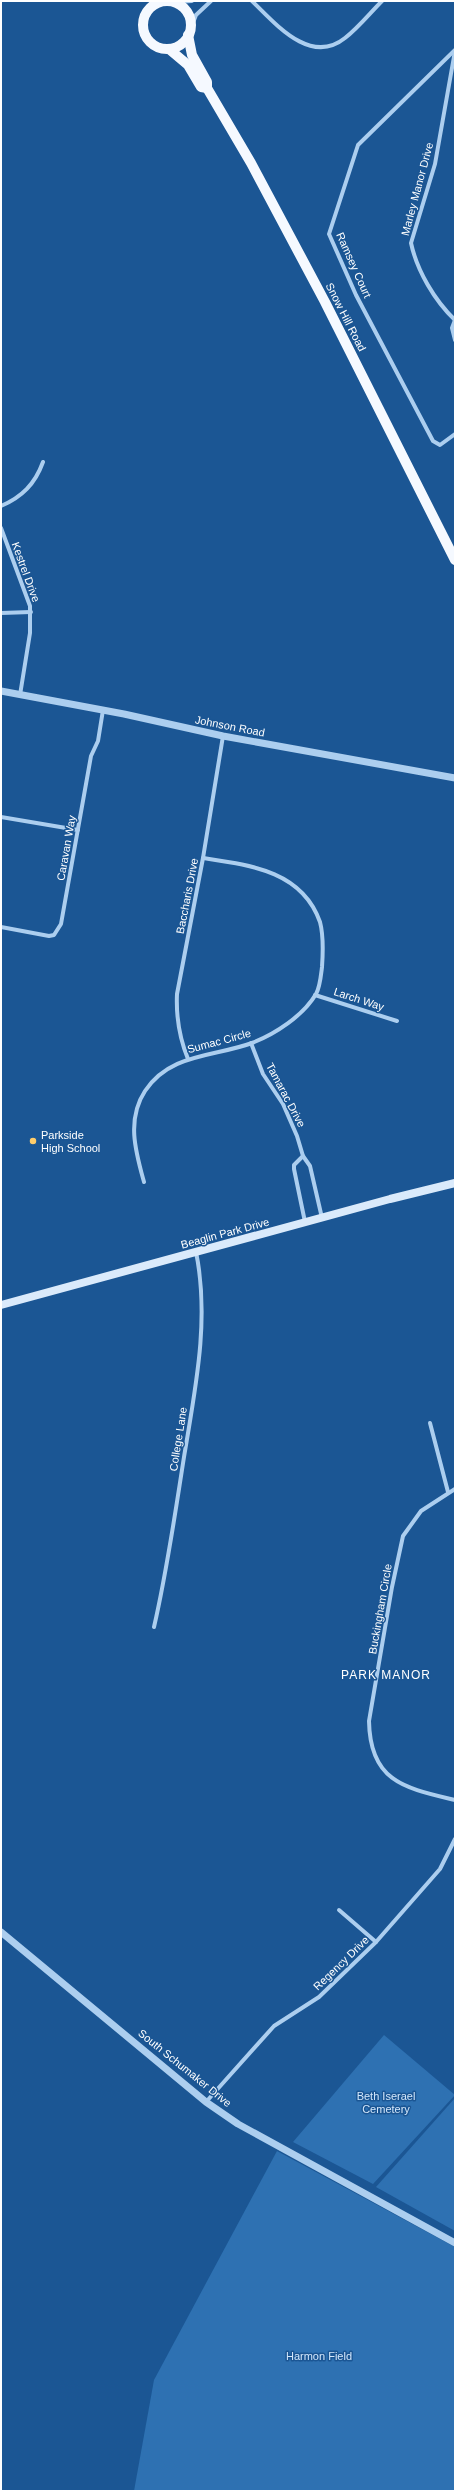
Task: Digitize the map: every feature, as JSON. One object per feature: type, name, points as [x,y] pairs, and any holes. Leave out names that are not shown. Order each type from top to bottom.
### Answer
[{"type":"main road","points":[[144,1],[143,26],[148,40],[154,45],[169,49],[177,46],[190,32],[187,12],[170,2],[153,6],[144,18]]},
{"type":"main road","name":"Snow Hill Road","points":[[190,32],[192,54],[208,82],[207,88],[251,163],[322,295],[455,560]]},
{"type":"main road","name":"Snow Hill Road","points":[[169,49],[188,65],[201,86],[207,88]]},
{"type":"main road","name":"Beaglin Park Drive","points":[[1,1305],[305,1223],[390,1198],[455,1183]]},
{"type":"street","points":[[170,2],[192,1]]},
{"type":"street","points":[[190,32],[196,15],[211,1]]},
{"type":"street","points":[[252,1],[297,41],[318,47],[329,46],[345,39],[382,1]]},
{"type":"street","name":"Marley Manor Drive","points":[[455,51],[435,164],[412,243],[414,254],[440,306],[455,320],[452,328],[455,340]]},
{"type":"street","name":"Ramsey Court","points":[[455,51],[358,145],[328,234],[356,294],[433,441],[440,445],[455,434]]},
{"type":"street","points":[[1,506],[18,498],[37,478],[43,462]]},
{"type":"street","name":"Kestrel Drive","points":[[1,528],[31,612],[30,632],[20,695]]},
{"type":"street","points":[[1,613],[31,612]]},
{"type":"street","name":"Johnson Road","points":[[1,691],[103,710],[223,736],[455,778]]},
{"type":"street","name":"Caravan Way","points":[[1,927],[49,936],[58,930],[91,756],[98,741],[103,710]]},
{"type":"street","name":"Baccharis Drive","points":[[188,1059],[176,1011],[223,736]]},
{"type":"street","points":[[1,817],[78,830]]},
{"type":"street","name":"Sumac Circle","points":[[144,1182],[133,1141],[137,1112],[144,1092],[155,1080],[176,1063],[251,1043],[282,1027],[304,1009],[315,994],[324,950],[321,925],[310,901],[295,884],[282,876],[243,864],[203,858]]},
{"type":"street","name":"Larch Way","points":[[315,994],[397,1020]]},
{"type":"street","name":"Tamarac Drive","points":[[251,1043],[265,1079],[290,1119],[303,1156],[310,1166],[322,1218]]},
{"type":"street","points":[[303,1156],[294,1165],[294,1170],[305,1223]]},
{"type":"street","name":"College Lane","points":[[154,1627],[173,1529],[200,1342],[202,1278],[196,1252]]},
{"type":"street","points":[[430,1423],[448,1492]]},
{"type":"street","name":"Buckingham Circle","points":[[455,1489],[448,1492],[421,1511],[403,1536],[392,1587],[369,1721],[369,1741],[376,1758],[392,1779],[417,1792],[455,1800]]},
{"type":"street","name":"Regency Drive","points":[[206,2102],[274,2026],[319,1997],[376,1942],[440,1869],[455,1839]]},
{"type":"street","points":[[339,1910],[376,1942]]},
{"type":"street","name":"South Schumaker Drive","points":[[1,1932],[206,2102],[238,2124],[455,2243]]},
{"type":"green space","name":"Beth Iserael Cemetery","points":[[384,2035],[455,2095],[373,2184],[293,2142]]},
{"type":"green space","points":[[455,2098],[455,2231],[376,2187]]},
{"type":"green space","name":"Harmon Field","points":[[277,2151],[455,2247],[455,2491],[134,2491],[154,2380]]},
{"type":"place","name":"Parkside High School","points":[[33,1141]]},
{"type":"district","name":"PARK MANOR","points":[[386,1675]]}]
